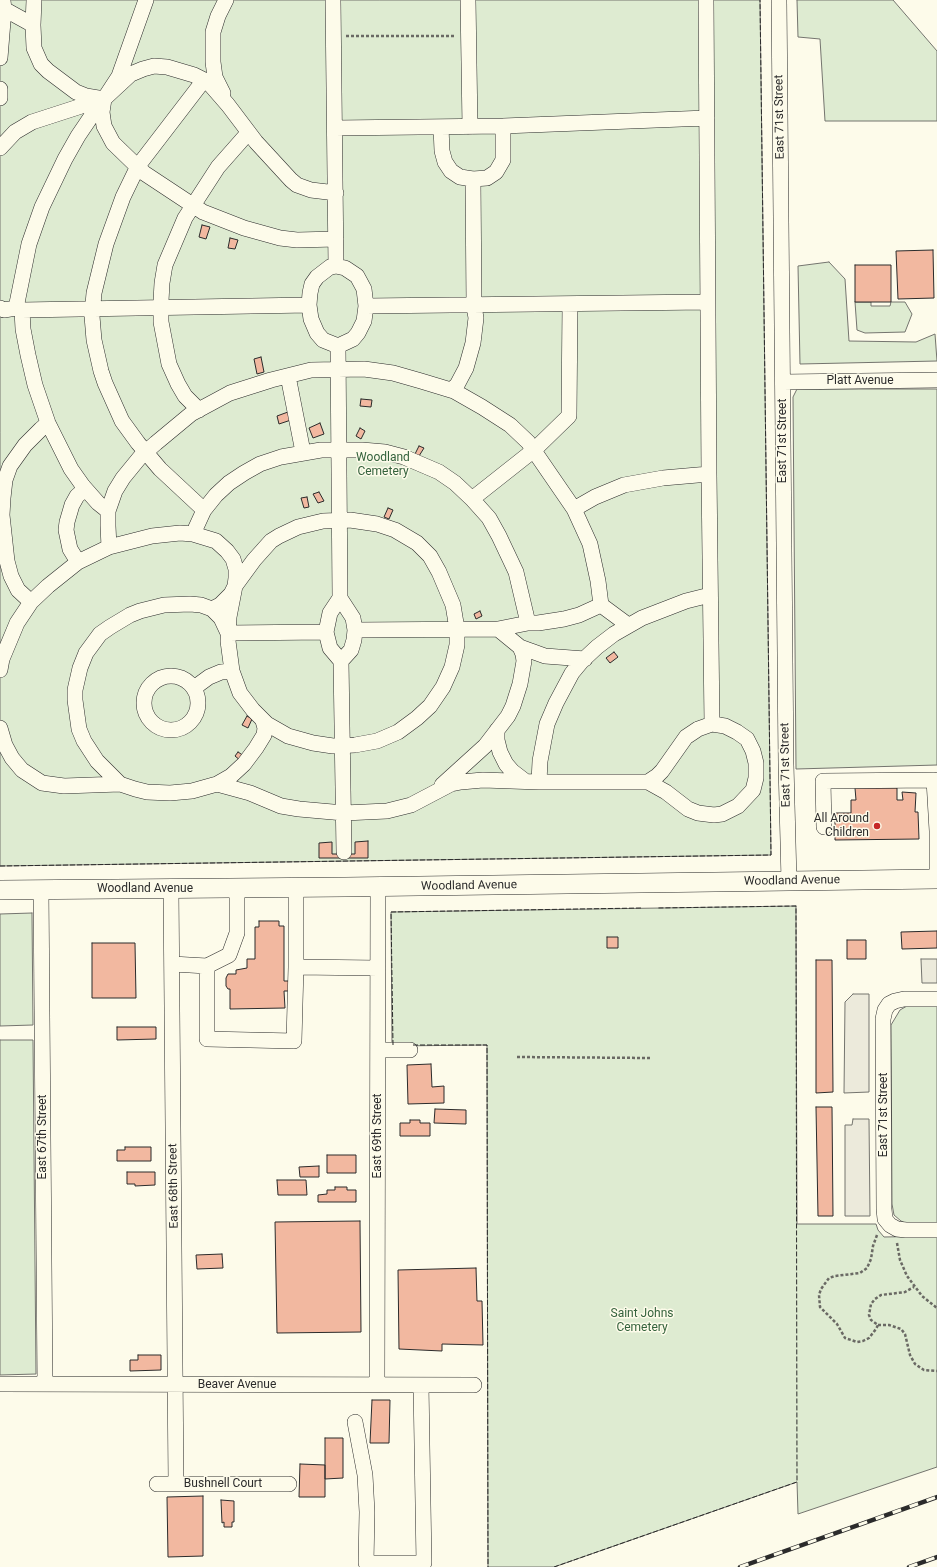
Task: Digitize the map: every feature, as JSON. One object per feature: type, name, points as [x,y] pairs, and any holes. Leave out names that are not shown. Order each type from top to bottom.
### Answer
[{"type":"main road","name":"Woodland Avenue","points":[[0,890],[296,888],[937,879]]},
{"type":"street","points":[[34,0],[34,48],[41,64],[76,92],[86,96],[104,99]]},
{"type":"street","points":[[108,511],[85,489],[72,469],[48,423],[35,385],[19,309],[29,244],[42,207],[68,153],[78,136],[126,71],[146,0]]},
{"type":"street","points":[[204,510],[167,476],[122,421],[105,383],[93,335],[93,308],[94,292],[106,244],[123,197],[138,166],[212,69],[213,32],[218,16],[226,0]]},
{"type":"street","points":[[333,0],[336,266]]},
{"type":"street","points":[[468,0],[470,127]]},
{"type":"street","points":[[706,0],[707,302],[712,724]]},
{"type":"street","name":"East 71st Street","points":[[779,0],[786,764],[789,881]]},
{"type":"street","points":[[4,5],[33,26]]},
{"type":"street","points":[[0,58],[4,5]]},
{"type":"street","points":[[213,62],[216,76],[228,105]]},
{"type":"street","points":[[126,71],[154,66],[167,67],[203,79],[208,82],[228,105],[248,133],[284,174],[297,185],[318,191],[336,193]]},
{"type":"street","points":[[0,89],[0,98]]},
{"type":"street","points":[[0,148],[15,132],[28,124],[104,99]]},
{"type":"street","points":[[104,99],[102,112],[104,126],[113,143],[144,173],[202,212],[280,238],[297,240],[336,239]]},
{"type":"street","points":[[335,128],[470,127],[707,118]]},
{"type":"street","points":[[441,127],[442,150],[445,162],[451,171],[460,177],[473,179],[486,178],[496,172],[504,160],[504,126]]},
{"type":"street","points":[[198,410],[181,390],[169,364],[164,343],[160,307],[162,283],[166,265],[178,232],[192,205],[218,167],[248,133]]},
{"type":"street","points":[[451,390],[457,385],[466,368],[473,343],[476,318],[474,306],[473,179]]},
{"type":"street","points":[[336,266],[345,268],[357,276],[364,289],[366,306],[364,321],[353,339],[338,346],[330,344],[320,336],[314,327],[309,305],[312,284],[317,277],[330,267],[336,266]]},
{"type":"street","points":[[366,306],[474,306],[707,302]]},
{"type":"street","points":[[472,499],[534,450],[569,416],[570,304]]},
{"type":"street","points":[[0,308],[4,310],[309,305]]},
{"type":"street","points":[[338,346],[340,598],[353,618],[355,630],[352,647],[341,661]]},
{"type":"street","points":[[109,547],[108,511],[115,491],[123,478],[146,452],[198,410],[230,393],[250,386],[312,370],[364,369],[393,373],[451,390],[482,406],[510,425],[534,450],[574,509],[590,544],[598,581],[601,605],[628,625]]},
{"type":"street","points":[[288,376],[302,452]]},
{"type":"street","name":"Platt Avenue","points":[[783,382],[937,380]]},
{"type":"street","points":[[31,602],[18,590],[11,576],[7,561],[3,531],[3,498],[5,480],[10,466],[25,445],[48,423]]},
{"type":"street","points":[[193,534],[204,510],[216,495],[244,473],[260,464],[302,452],[321,450],[339,449],[385,452],[404,457],[439,472],[455,482],[488,518],[509,555],[516,572],[522,590],[528,622]]},
{"type":"street","points":[[574,509],[595,497],[624,485],[663,478],[709,474]]},
{"type":"street","points":[[78,562],[70,549],[67,534],[67,522],[72,505],[77,496],[85,489]]},
{"type":"street","points":[[0,670],[2,659],[17,623],[31,602],[78,562],[109,547],[152,536],[173,534],[193,534],[216,541],[233,559],[236,569],[235,586],[229,618],[228,633],[232,671],[240,693],[269,729],[305,742],[322,745],[343,746],[367,744],[384,739],[408,725],[430,706],[443,688],[452,667],[457,645],[457,629],[453,605],[439,572],[424,549],[407,537],[386,527],[364,521],[340,519],[309,524],[279,536],[262,550],[235,586],[226,600],[212,609]]},
{"type":"street","points":[[532,782],[540,761],[547,724],[572,673],[585,658],[628,625],[662,610],[710,595]]},
{"type":"street","points":[[340,598],[330,613],[326,632],[330,648],[341,661],[344,852]]},
{"type":"street","points":[[120,784],[97,761],[84,741],[80,729],[75,700],[75,690],[80,668],[86,653],[92,644],[110,626],[140,611],[164,605],[190,604],[201,605],[212,609],[221,618],[228,633]]},
{"type":"street","points":[[355,630],[498,628],[528,622],[538,623],[564,619],[579,615],[601,605]]},
{"type":"street","points":[[498,628],[520,647],[545,656],[585,658]]},
{"type":"street","points":[[228,633],[326,632]]},
{"type":"street","points":[[434,792],[485,746],[498,730],[513,706],[520,684],[524,661],[520,647]]},
{"type":"street","points":[[194,688],[215,674],[232,671]]},
{"type":"street","points":[[218,784],[250,793],[281,806],[299,809],[344,812],[386,811],[398,809],[411,805],[451,784],[462,782],[483,780],[532,782],[648,782],[666,792],[688,809],[698,813],[714,815],[722,814],[738,806],[753,790],[756,778],[756,763],[753,751],[747,739],[725,726],[712,724],[698,729],[686,737],[657,776],[648,782]]},
{"type":"street","points":[[0,728],[4,745],[12,758],[22,770],[42,783],[64,786],[120,784],[147,792],[158,793],[192,791],[218,784],[231,776],[244,764],[269,729]]},
{"type":"street","points":[[498,730],[497,740],[500,752],[506,764],[512,771],[532,782]]},
{"type":"street","points":[[824,827],[822,781],[934,780],[937,831],[937,879]]},
{"type":"street","name":"East 69th Street","points":[[377,1385],[378,887]]},
{"type":"street","points":[[172,964],[207,966],[229,955],[237,933],[237,888]]},
{"type":"street","points":[[207,966],[207,1039],[294,1041],[296,888]]},
{"type":"street","name":"East 67th Street","points":[[41,889],[45,1384]]},
{"type":"street","name":"East 68th Street","points":[[172,889],[176,1483]]},
{"type":"street","points":[[296,967],[378,968]]},
{"type":"street","name":"East 71st Street","points":[[937,998],[904,999],[890,1004],[885,1010],[884,1032],[884,1209],[886,1219],[890,1225],[897,1229],[937,1230]]},
{"type":"street","points":[[378,1050],[410,1050]]},
{"type":"street","name":"Beaver Avenue","points":[[0,1384],[474,1385]]},
{"type":"street","points":[[355,1422],[365,1475],[367,1512],[366,1563],[424,1563],[421,1385]]},
{"type":"street","name":"Bushnell Court","points":[[157,1484],[289,1484]]},
{"type":"path","points":[[342,36],[462,36]]},
{"type":"path","points":[[517,1057],[651,1058]]},
{"type":"path","points":[[877,1235],[872,1246],[871,1259],[867,1268],[860,1273],[829,1278],[821,1288],[818,1302],[820,1307],[837,1324],[846,1338],[851,1340],[857,1342],[869,1338],[878,1325]]},
{"type":"path","points":[[897,1242],[900,1260],[907,1276],[922,1296],[937,1308]]},
{"type":"path","points":[[914,1287],[905,1292],[881,1295],[871,1304],[868,1315],[871,1320],[878,1325],[889,1324],[901,1329],[905,1334],[910,1355],[915,1364],[924,1370],[937,1371]]},
{"type":"green space","name":"Woodland Cemetery","points":[[0,0],[760,0],[771,855],[0,866]]},
{"type":"green space","points":[[797,0],[893,0],[937,51],[937,121],[825,121],[820,39],[798,37]]},
{"type":"green space","points":[[829,262],[845,279],[849,341],[916,342],[935,334],[937,361],[800,364],[798,266]]},
{"type":"green space","points":[[855,302],[871,302],[871,306],[890,306],[891,302],[905,302],[912,314],[905,332],[865,333],[857,330]]},
{"type":"green space","points":[[797,389],[937,389],[937,765],[796,769],[793,397]]},
{"type":"green space","name":"Saint Johns Cemetery","points":[[796,906],[797,1224],[876,1224],[878,1230],[884,1237],[937,1236],[937,1467],[798,1514],[797,1482],[554,1567],[488,1567],[487,1045],[392,1046],[391,912]]},
{"type":"green space","points":[[32,913],[33,1025],[0,1026],[0,914]]},
{"type":"green space","points":[[907,1006],[937,1006],[937,1223],[907,1224],[894,1215],[892,1204],[891,1025],[900,1010]]},
{"type":"green space","points":[[0,1040],[33,1040],[36,1374],[0,1375]]},
{"type":"shaded area","points":[[921,959],[937,959],[937,983],[922,983]]},
{"type":"shaded area","points":[[853,994],[869,994],[869,1092],[844,1093],[845,1002]]},
{"type":"shaded area","points":[[853,1119],[869,1119],[870,1216],[845,1216],[845,1125],[852,1125]]},
{"type":"building","points":[[202,225],[210,227],[206,239],[199,237]]},
{"type":"building","points":[[230,238],[238,240],[235,249],[228,248]]},
{"type":"building","points":[[933,250],[934,298],[898,299],[896,251]]},
{"type":"building","points":[[855,265],[891,265],[891,302],[855,302]]},
{"type":"building","points":[[261,357],[264,372],[257,374],[254,359]]},
{"type":"building","points":[[361,399],[372,400],[371,407],[360,406]]},
{"type":"building","points":[[288,412],[291,420],[279,424],[277,416]]},
{"type":"building","points":[[320,423],[324,434],[313,438],[309,428]]},
{"type":"building","points":[[360,428],[365,431],[361,439],[356,436]]},
{"type":"building","points":[[419,446],[424,448],[419,456],[415,454]]},
{"type":"building","points":[[319,492],[324,501],[318,503],[313,494]]},
{"type":"building","points":[[307,497],[309,507],[304,508],[301,498]]},
{"type":"building","points":[[388,508],[393,510],[389,519],[384,517]]},
{"type":"building","points":[[480,611],[482,616],[476,619],[474,614]]},
{"type":"building","points":[[614,652],[618,657],[610,663],[606,658]]},
{"type":"building","points":[[247,716],[252,719],[248,728],[242,725]]},
{"type":"building","points":[[238,752],[244,756],[241,761],[235,756]]},
{"type":"building","name":"All Around Children","points":[[855,788],[897,788],[897,800],[903,800],[902,792],[916,793],[915,812],[918,812],[919,839],[835,840],[835,813],[851,813],[851,800],[856,800]]},
{"type":"building","points":[[368,841],[368,858],[319,858],[319,843],[332,842],[332,854],[355,854],[355,842]]},
{"type":"building","points":[[259,921],[279,921],[279,926],[284,926],[284,981],[289,981],[290,991],[284,991],[285,1008],[230,1009],[230,989],[226,986],[226,978],[228,974],[236,974],[236,970],[247,968],[247,959],[255,959],[255,927],[259,927]]},
{"type":"building","points":[[937,931],[937,948],[902,949],[901,932]]},
{"type":"building","points":[[607,937],[618,937],[618,948],[607,948]]},
{"type":"building","points":[[847,940],[866,940],[866,959],[847,959]]},
{"type":"building","points":[[92,943],[135,943],[136,998],[92,998]]},
{"type":"building","points":[[816,960],[832,960],[833,1092],[816,1093]]},
{"type":"building","points":[[117,1027],[156,1027],[156,1039],[117,1040]]},
{"type":"building","points":[[431,1064],[432,1087],[444,1086],[444,1103],[408,1104],[407,1065]]},
{"type":"building","points":[[816,1107],[832,1107],[833,1216],[818,1216]]},
{"type":"building","points":[[435,1109],[466,1110],[466,1124],[434,1123]]},
{"type":"building","points":[[410,1120],[420,1120],[420,1123],[430,1123],[430,1136],[400,1136],[400,1123],[410,1123]]},
{"type":"building","points":[[125,1147],[151,1147],[151,1161],[117,1161],[117,1150],[125,1150]]},
{"type":"building","points":[[327,1155],[356,1155],[356,1173],[327,1173]]},
{"type":"building","points":[[319,1166],[319,1177],[300,1177],[299,1167]]},
{"type":"building","points":[[127,1172],[155,1172],[155,1185],[135,1186],[135,1184],[127,1184]]},
{"type":"building","points":[[277,1180],[306,1180],[307,1195],[278,1195]]},
{"type":"building","points":[[335,1187],[347,1187],[347,1190],[356,1190],[356,1202],[318,1202],[318,1195],[327,1194],[327,1190],[335,1190]]},
{"type":"building","points":[[360,1221],[361,1332],[277,1333],[275,1222]]},
{"type":"building","points":[[222,1254],[223,1268],[197,1269],[196,1255]]},
{"type":"building","points":[[476,1268],[477,1301],[482,1301],[483,1345],[442,1344],[442,1351],[399,1349],[398,1270]]},
{"type":"building","points":[[138,1355],[161,1355],[161,1370],[130,1371],[130,1360],[138,1360]]},
{"type":"building","points":[[372,1400],[390,1400],[389,1443],[370,1443]]},
{"type":"building","points":[[325,1438],[343,1438],[343,1478],[325,1479]]},
{"type":"building","points":[[300,1464],[325,1465],[325,1497],[299,1497]]},
{"type":"building","points":[[203,1496],[203,1556],[168,1557],[167,1497]]},
{"type":"building","points":[[221,1500],[234,1501],[234,1522],[232,1522],[232,1527],[224,1527],[224,1522],[222,1523]]},
{"type":"railway","points":[[740,1567],[937,1497]]},
{"type":"railway","points":[[909,1567],[937,1557]]},
{"type":"fence","points":[[0,866],[771,855],[760,0]]},
{"type":"fence","points":[[554,1567],[797,1482],[796,906],[657,908]]},
{"type":"fence","points":[[393,1045],[391,912],[642,908]]},
{"type":"fence","points":[[413,1045],[487,1045],[488,1567]]},
{"type":"place","name":"All Around Children","points":[[877,826]]}]
